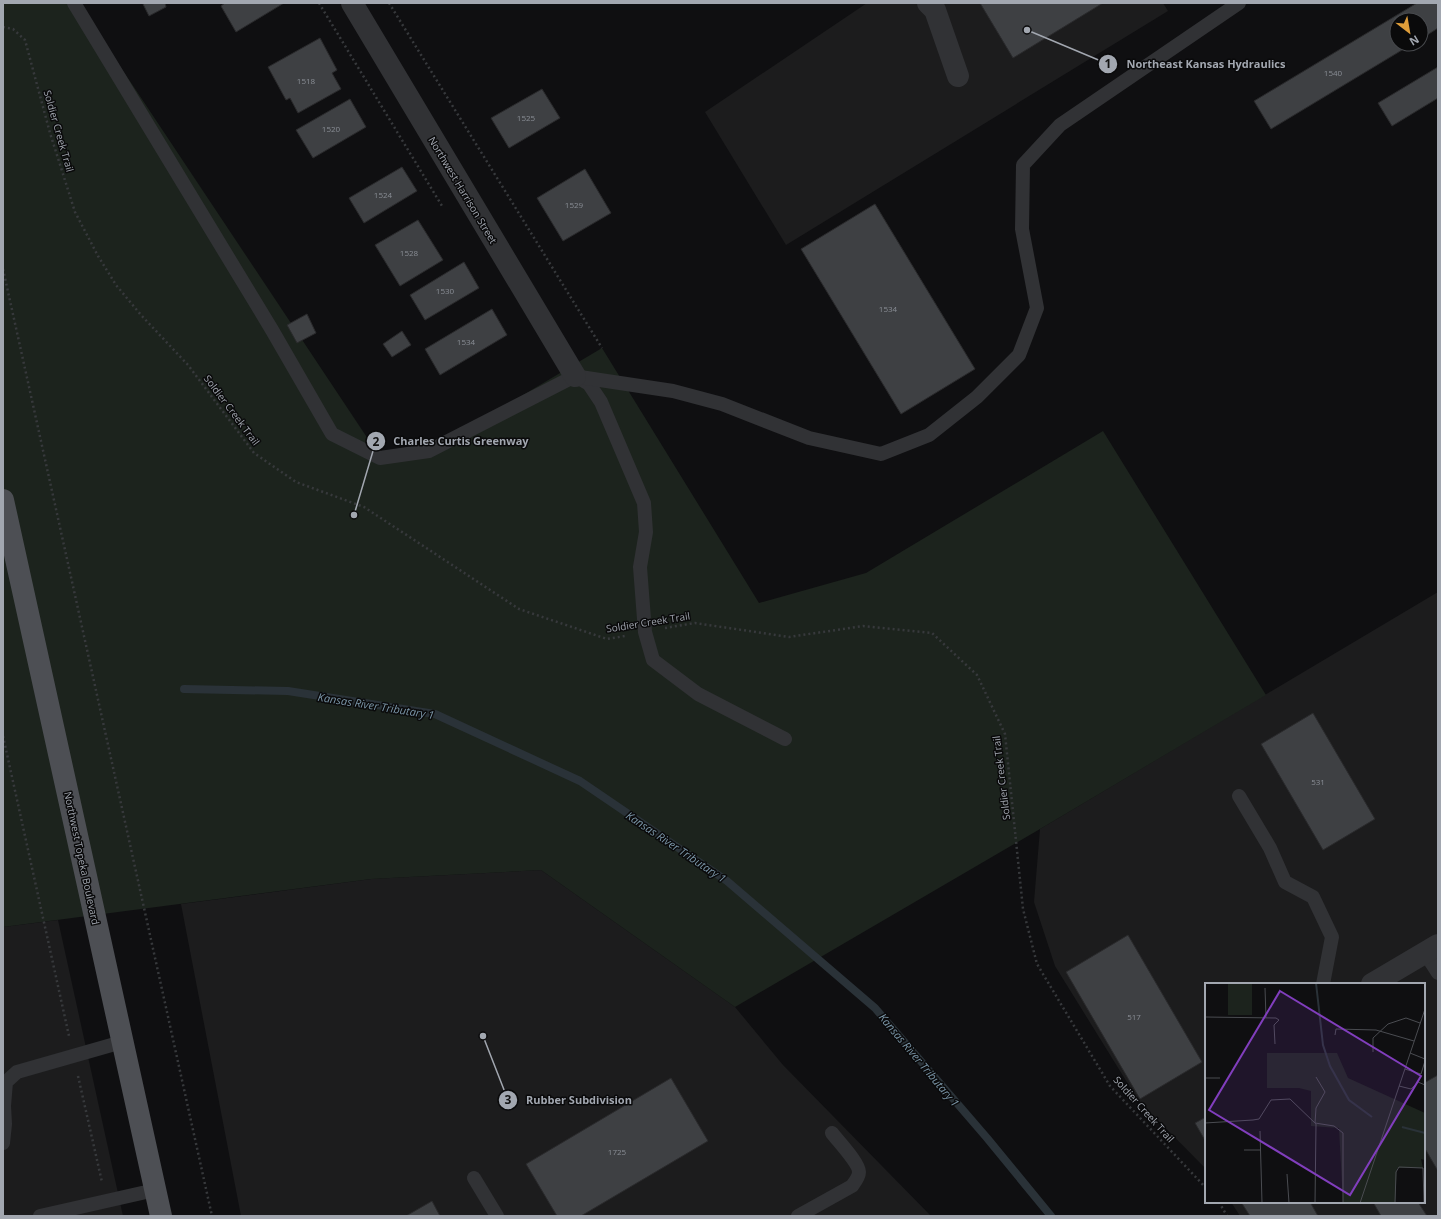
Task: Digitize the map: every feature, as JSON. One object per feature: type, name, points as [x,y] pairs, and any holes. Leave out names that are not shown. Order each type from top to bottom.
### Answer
[{"type":"main road","name":"Northwest Topeka Boulevard","points":[[3,500],[161,1216]]},
{"type":"street","name":"Northwest Harrison Street","points":[[352,3],[574,376]]},
{"type":"street","points":[[928,3],[935,10],[958,76]]},
{"type":"street","points":[[1374,983],[1431,949]]},
{"type":"lane","points":[[74,3],[268,324],[332,434],[380,458],[429,451],[574,376],[673,390],[722,404],[808,438],[881,454],[929,435],[977,397],[1019,355],[1037,308],[1022,229],[1023,166],[1060,125],[1239,3]]},
{"type":"lane","points":[[574,376],[590,384],[601,402],[644,503],[646,532],[640,567],[646,632],[653,660],[698,694],[785,739]]},
{"type":"lane","points":[[1239,796],[1270,848],[1285,882],[1313,897],[1332,937],[1323,983]]},
{"type":"lane","points":[[1431,949],[1438,973]]},
{"type":"lane","points":[[3,1143],[6,1082],[17,1072],[122,1042]]},
{"type":"lane","points":[[798,1216],[852,1186],[857,1178],[859,1171],[856,1164],[832,1133]]},
{"type":"lane","points":[[474,1178],[498,1216]]},
{"type":"lane","points":[[40,1216],[155,1190]]},
{"type":"path","points":[[390,3],[602,348]]},
{"type":"path","name":"Soldier Creek Trail","points":[[3,27],[13,29],[25,40],[50,133],[75,212],[98,256],[116,284],[141,315],[188,365],[254,453],[296,482],[364,507],[519,608],[607,639],[695,623],[789,637],[863,626],[932,633],[977,675],[1005,734],[1024,909],[1037,964],[1110,1086],[1205,1187]]},
{"type":"path","points":[[3,268],[212,1216]]},
{"type":"path","points":[[3,736],[106,1201]]},
{"type":"path","points":[[1220,1203],[1227,1216]]},
{"type":"shaded area","points":[[3,3],[78,3],[380,457],[429,451],[602,348],[759,603],[866,573],[1103,431],[1266,695],[735,1007],[541,870],[371,879],[3,927]]},
{"type":"shaded area","points":[[867,3],[1163,3],[1168,11],[786,245],[705,112]]},
{"type":"shaded area","points":[[1438,592],[1438,1216],[1240,1216],[1232,1203],[1425,1203],[1425,983],[1205,983],[1205,1168],[1138,1100],[1055,966],[1034,902],[1040,829]]},
{"type":"shaded area","points":[[541,870],[735,1007],[783,1065],[931,1216],[241,1216],[181,904],[371,879]]},
{"type":"shaded area","points":[[58,920],[123,1216],[3,1216],[3,927]]},
{"type":"building","points":[[165,3],[166,7],[149,16],[143,4]]},
{"type":"building","points":[[225,3],[284,3],[236,32],[221,6]]},
{"type":"building","points":[[980,3],[1103,3],[1013,58]]},
{"type":"building","points":[[1417,3],[1438,3],[1438,28],[1429,34],[1429,12],[1402,12]]},
{"type":"building","points":[[1389,20],[1389,52],[1399,52],[1271,129],[1254,101]]},
{"type":"building","points":[[320,38],[337,70],[332,73],[341,89],[298,113],[290,98],[286,100],[268,67]]},
{"type":"building","points":[[1438,67],[1438,98],[1392,126],[1378,103]]},
{"type":"building","points":[[542,89],[560,118],[509,148],[491,118]]},
{"type":"building","points":[[350,99],[366,127],[313,158],[296,130]]},
{"type":"building","points":[[402,167],[417,191],[364,223],[349,198]]},
{"type":"building","points":[[585,169],[611,213],[563,241],[537,198]]},
{"type":"building","points":[[875,204],[975,369],[901,414],[801,249]]},
{"type":"building","points":[[418,220],[443,260],[400,286],[375,245]]},
{"type":"building","points":[[464,262],[479,288],[425,320],[410,295]]},
{"type":"building","points":[[492,309],[507,335],[440,375],[425,349]]},
{"type":"building","points":[[307,314],[316,333],[297,343],[287,325]]},
{"type":"building","points":[[402,331],[411,345],[392,357],[383,344]]},
{"type":"building","points":[[1313,713],[1375,819],[1323,850],[1261,744]]},
{"type":"building","points":[[1128,935],[1202,1062],[1140,1099],[1066,972]]},
{"type":"building","points":[[1438,1075],[1438,1171],[1425,1149],[1425,1082]]},
{"type":"building","points":[[671,1078],[708,1141],[581,1216],[557,1216],[526,1164]]},
{"type":"building","points":[[1205,1118],[1205,1140],[1195,1123]]},
{"type":"building","points":[[432,1201],[440,1216],[406,1216]]},
{"type":"building","points":[[1242,1203],[1311,1203],[1318,1216],[1250,1216]]},
{"type":"building","points":[[1374,1203],[1419,1203],[1427,1216],[1381,1216]]},
{"type":"waterway","name":"Kansas River Tributary 1","points":[[184,689],[288,691],[435,714],[580,781],[727,881],[875,1008],[987,1138],[1051,1216]]},
{"type":"place","name":"Northeast Kansas Hydraulics","points":[[1027,30]]},
{"type":"place","name":"Charles Curtis Greenway","points":[[354,515]]},
{"type":"place","name":"Rubber Subdivision","points":[[483,1036]]}]
